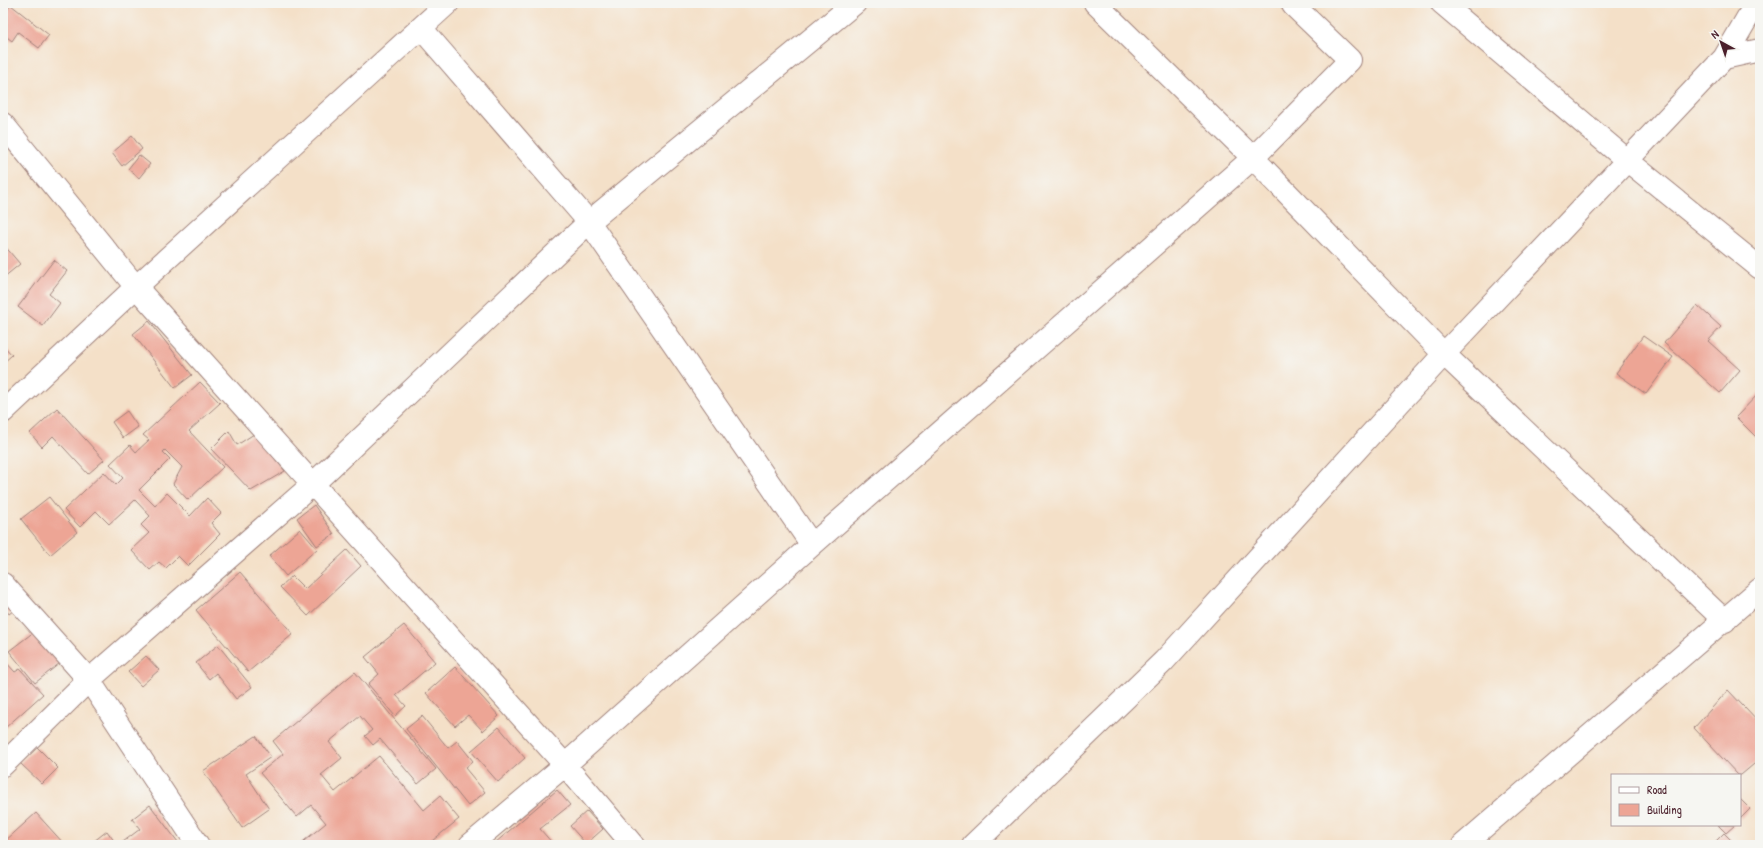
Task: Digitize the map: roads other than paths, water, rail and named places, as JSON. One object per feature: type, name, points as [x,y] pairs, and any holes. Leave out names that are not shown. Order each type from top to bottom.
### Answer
[{"type":"street","points":[[3,412],[136,287],[448,3]]},
{"type":"street","points":[[3,765],[90,680],[313,484],[589,222],[855,3]]},
{"type":"street","points":[[1095,3],[1253,158],[1444,354],[1725,621]]},
{"type":"street","points":[[470,845],[565,765],[812,545],[1253,158],[1350,60],[1293,5],[1294,3]]},
{"type":"street","points":[[1442,3],[1628,161],[1760,268]]},
{"type":"street","points":[[973,845],[1164,661],[1444,354],[1724,58],[1756,3]]},
{"type":"street","points":[[421,28],[589,222],[812,545]]},
{"type":"street","points":[[1724,58],[1760,50]]},
{"type":"street","points":[[3,124],[136,287],[565,765],[633,845]]},
{"type":"street","points":[[3,584],[90,680],[198,845]]},
{"type":"street","points":[[1463,845],[1760,590]]}]
